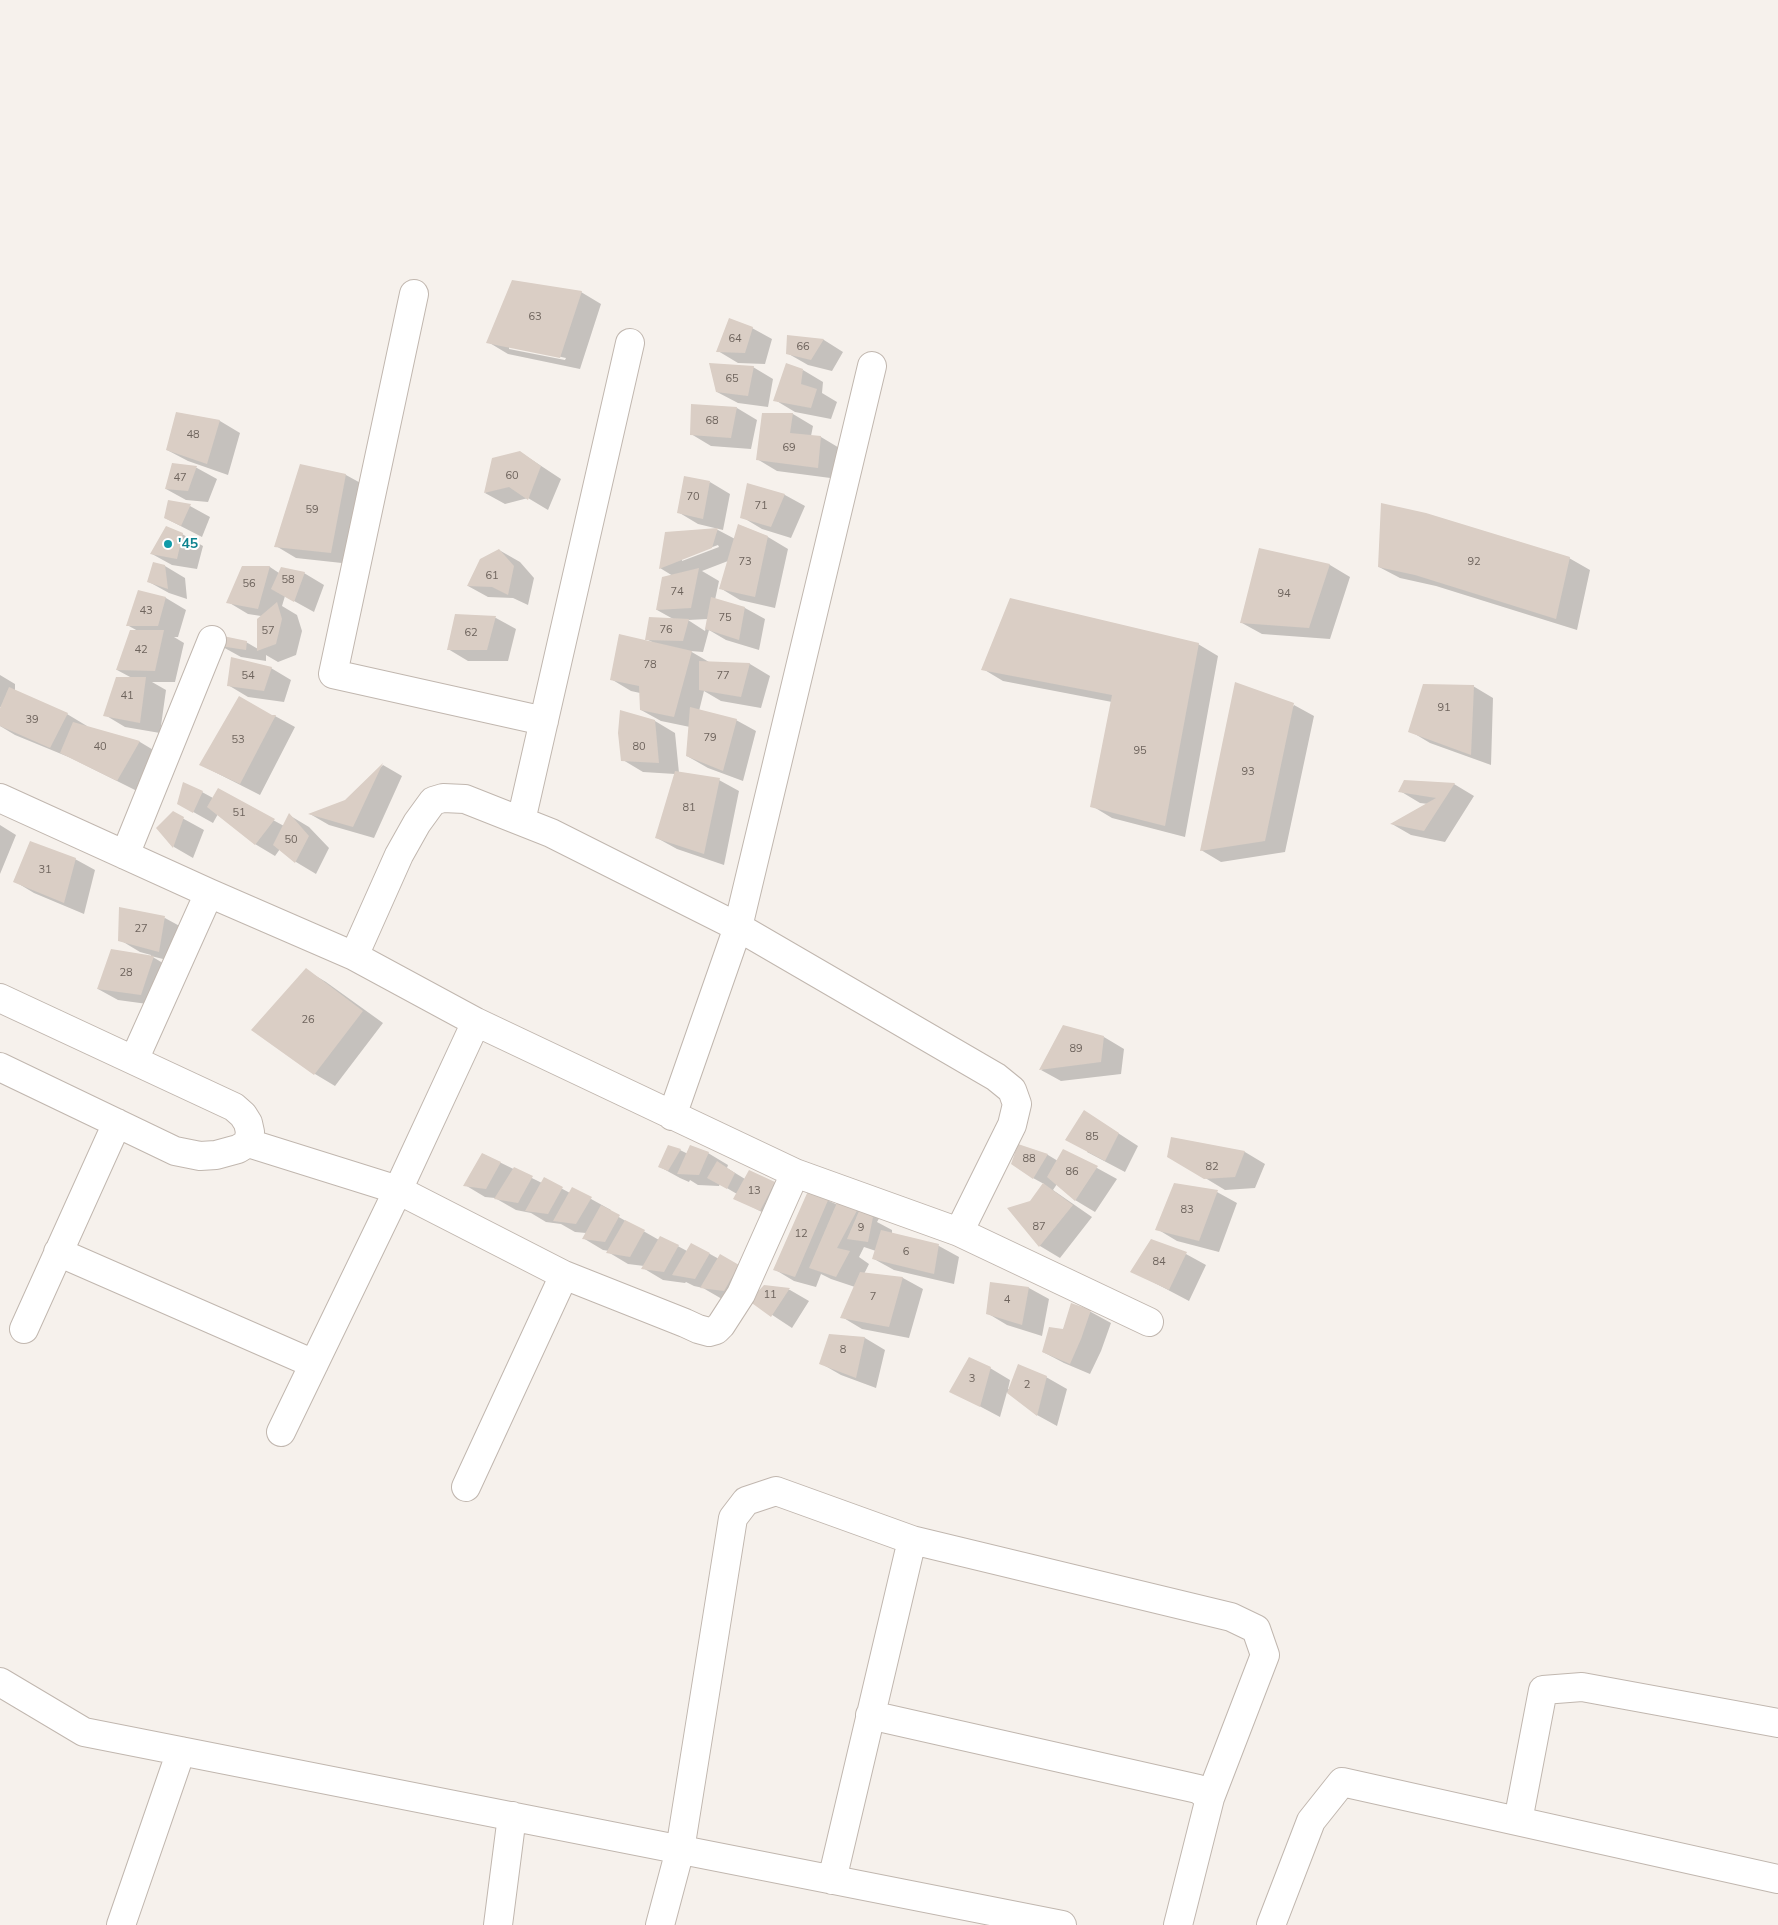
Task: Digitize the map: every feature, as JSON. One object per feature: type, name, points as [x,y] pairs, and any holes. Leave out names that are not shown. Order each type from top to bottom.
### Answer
[{"type":"street","points":[[414,294],[333,674],[544,720]]},
{"type":"street","points":[[521,821],[630,344]]},
{"type":"street","points":[[672,1116],[738,927],[872,366]]},
{"type":"street","points":[[125,855],[212,640]]},
{"type":"street","points":[[354,956],[399,855],[417,823],[433,801],[455,797],[465,799],[551,833],[738,927],[996,1077],[1012,1090],[1017,1104],[1012,1125],[960,1232]]},
{"type":"street","points":[[0,798],[209,893],[354,956],[476,1022],[795,1173],[960,1232],[1148,1322]]},
{"type":"street","points":[[134,1060],[209,893]]},
{"type":"street","points":[[0,998],[234,1107],[248,1123],[250,1132],[248,1143]]},
{"type":"street","points":[[282,1432],[476,1022]]},
{"type":"street","points":[[0,1066],[176,1151],[200,1156],[216,1155],[238,1149],[248,1143],[398,1190],[564,1275],[685,1323],[698,1330],[709,1332],[716,1330],[741,1294],[795,1173]]},
{"type":"street","points":[[24,1329],[116,1123]]},
{"type":"street","points":[[58,1252],[314,1364]]},
{"type":"street","points":[[466,1487],[564,1275]]},
{"type":"street","points":[[660,1925],[680,1850],[733,1518],[746,1501],[776,1491],[912,1540],[1231,1617],[1256,1629],[1266,1655],[1210,1798],[1178,1925]]},
{"type":"street","points":[[832,1880],[912,1540]]},
{"type":"street","points":[[0,1682],[84,1732],[1062,1925]]},
{"type":"street","points":[[1518,1821],[1543,1690],[1582,1686],[1778,1723]]},
{"type":"street","points":[[870,1715],[1198,1789],[1210,1798]]},
{"type":"street","points":[[121,1925],[181,1751]]},
{"type":"street","points":[[1271,1925],[1311,1821],[1342,1782],[1778,1879]]},
{"type":"street","points":[[498,1925],[512,1816]]},
{"type":"building","points":[[512,280],[582,291],[560,358],[486,343]]},
{"type":"building","points":[[729,318],[753,327],[745,353],[716,352]]},
{"type":"building","points":[[787,335],[824,339],[811,360],[786,354]]},
{"type":"building","points":[[709,363],[754,366],[748,396],[716,392]]},
{"type":"building","points":[[786,363],[803,369],[801,384],[817,389],[811,408],[773,401]]},
{"type":"building","points":[[691,404],[737,407],[731,438],[690,435]]},
{"type":"building","points":[[176,412],[220,420],[207,464],[166,450]]},
{"type":"building","points":[[762,413],[793,413],[790,433],[821,436],[818,468],[756,460]]},
{"type":"building","points":[[520,451],[541,466],[528,500],[509,487],[484,493],[492,458]]},
{"type":"building","points":[[172,463],[197,466],[188,491],[165,489]]},
{"type":"building","points":[[300,464],[346,474],[331,553],[274,547]]},
{"type":"building","points":[[684,476],[710,481],[703,519],[677,513]]},
{"type":"building","points":[[747,483],[785,494],[771,527],[740,518]]},
{"type":"building","points":[[168,500],[191,504],[181,526],[164,518]]},
{"type":"building","points":[[1381,503],[1426,513],[1570,557],[1556,619],[1415,575],[1378,567]]},
{"type":"building","points":[[738,524],[768,536],[755,597],[719,589]]},
{"type":"building","name":"'45","points":[[166,526],[183,533],[177,559],[150,554]]},
{"type":"building","points":[[718,528],[712,548],[659,569],[665,532]]},
{"type":"building","points":[[1259,548],[1330,564],[1309,628],[1240,623]]},
{"type":"building","points":[[499,549],[514,566],[508,595],[492,587],[467,586],[480,559]]},
{"type":"building","points":[[153,562],[165,565],[168,589],[147,582]]},
{"type":"building","points":[[242,566],[270,566],[258,609],[226,603]]},
{"type":"building","points":[[281,567],[305,572],[294,602],[271,589]]},
{"type":"building","points":[[699,568],[691,608],[656,610],[662,577]]},
{"type":"building","points":[[138,590],[166,597],[158,626],[126,626]]},
{"type":"building","points":[[711,597],[745,607],[739,640],[705,629]]},
{"type":"building","points":[[1010,598],[1199,643],[1165,826],[1090,807],[1112,695],[981,670]]},
{"type":"building","points":[[277,602],[282,619],[276,644],[257,651],[257,619]]},
{"type":"building","points":[[455,614],[496,616],[487,650],[447,650]]},
{"type":"building","points":[[649,617],[689,619],[683,641],[645,640]]},
{"type":"building","points":[[130,630],[164,630],[155,671],[116,670]]},
{"type":"building","points":[[619,634],[692,651],[674,717],[640,710],[639,686],[610,680]]},
{"type":"building","points":[[223,636],[247,641],[246,650],[220,646]]},
{"type":"building","points":[[231,657],[272,667],[264,691],[227,686]]},
{"type":"building","points":[[699,661],[750,663],[741,697],[699,690]]},
{"type":"building","points":[[116,677],[146,677],[140,723],[103,716]]},
{"type":"building","points":[[1235,682],[1294,703],[1265,841],[1200,851]]},
{"type":"building","points":[[1423,684],[1474,685],[1471,755],[1408,732]]},
{"type":"building","points":[[9,687],[68,713],[50,748],[0,726],[0,708]]},
{"type":"building","points":[[239,696],[272,715],[276,715],[240,784],[199,765]]},
{"type":"building","points":[[690,707],[737,719],[723,771],[686,756]]},
{"type":"building","points":[[620,710],[655,720],[659,763],[621,761],[618,733]]},
{"type":"building","points":[[73,722],[140,741],[117,781],[60,753]]},
{"type":"building","points":[[383,763],[353,827],[308,814],[345,800]]},
{"type":"building","points":[[675,771],[720,778],[704,854],[655,838]]},
{"type":"building","points":[[1404,780],[1455,783],[1424,831],[1390,824],[1436,798],[1398,792]]},
{"type":"building","points":[[183,782],[203,791],[193,813],[177,804]]},
{"type":"building","points":[[218,788],[275,819],[255,845],[207,807]]},
{"type":"building","points":[[173,811],[184,817],[173,848],[156,828]]},
{"type":"building","points":[[289,813],[309,836],[295,863],[273,845]]},
{"type":"building","points":[[30,841],[76,858],[64,903],[13,882]]},
{"type":"building","points":[[119,907],[165,916],[159,952],[118,941]]},
{"type":"building","points":[[111,949],[154,956],[141,995],[97,989]]},
{"type":"building","points":[[306,968],[363,1011],[314,1075],[251,1030]]},
{"type":"building","points":[[1063,1025],[1104,1036],[1101,1062],[1039,1070]]},
{"type":"building","points":[[1084,1110],[1119,1133],[1105,1161],[1065,1140]]},
{"type":"building","points":[[1171,1137],[1245,1151],[1235,1177],[1204,1179],[1167,1157]]},
{"type":"building","points":[[1018,1144],[1048,1154],[1033,1179],[1011,1164]]},
{"type":"building","points":[[668,1145],[681,1149],[668,1171],[658,1167]]},
{"type":"building","points":[[690,1145],[709,1152],[699,1175],[677,1174]]},
{"type":"building","points":[[1063,1149],[1098,1166],[1075,1201],[1047,1177]]},
{"type":"building","points":[[482,1153],[501,1162],[486,1189],[463,1186]]},
{"type":"building","points":[[717,1161],[735,1173],[727,1189],[707,1178]]},
{"type":"building","points":[[514,1167],[533,1176],[518,1203],[494,1199]]},
{"type":"building","points":[[749,1170],[775,1182],[760,1211],[733,1199]]},
{"type":"building","points":[[544,1177],[563,1187],[548,1214],[525,1211]]},
{"type":"building","points":[[1043,1183],[1073,1205],[1039,1247],[1007,1208],[1030,1201]]},
{"type":"building","points":[[1174,1183],[1218,1190],[1199,1241],[1155,1230]]},
{"type":"building","points":[[572,1187],[592,1197],[576,1224],[553,1221]]},
{"type":"building","points":[[808,1191],[829,1198],[795,1277],[773,1270]]},
{"type":"building","points":[[839,1198],[861,1203],[837,1248],[850,1251],[836,1277],[809,1268]]},
{"type":"building","points":[[601,1205],[620,1215],[605,1242],[582,1239]]},
{"type":"building","points":[[859,1211],[873,1217],[868,1242],[847,1239]]},
{"type":"building","points":[[625,1220],[645,1230],[630,1257],[606,1253]]},
{"type":"building","points":[[881,1230],[939,1244],[934,1274],[872,1259]]},
{"type":"building","points":[[660,1236],[679,1245],[664,1272],[641,1269]]},
{"type":"building","points":[[1151,1239],[1187,1252],[1169,1290],[1130,1272]]},
{"type":"building","points":[[691,1243],[710,1253],[695,1279],[672,1275]]},
{"type":"building","points":[[720,1254],[739,1265],[724,1291],[700,1288]]},
{"type":"building","points":[[860,1272],[903,1277],[889,1327],[840,1318]]},
{"type":"building","points":[[990,1282],[1029,1287],[1022,1325],[986,1314]]},
{"type":"building","points":[[764,1285],[790,1288],[771,1317],[749,1301]]},
{"type":"building","points":[[1071,1303],[1091,1310],[1070,1364],[1042,1352],[1049,1327],[1063,1329]]},
{"type":"building","points":[[829,1334],[865,1337],[856,1378],[819,1364]]},
{"type":"building","points":[[969,1357],[991,1367],[980,1407],[949,1392]]},
{"type":"building","points":[[1018,1364],[1047,1376],[1037,1416],[1007,1393]]},
{"type":"place","name":"'45","points":[[168,544]]}]
